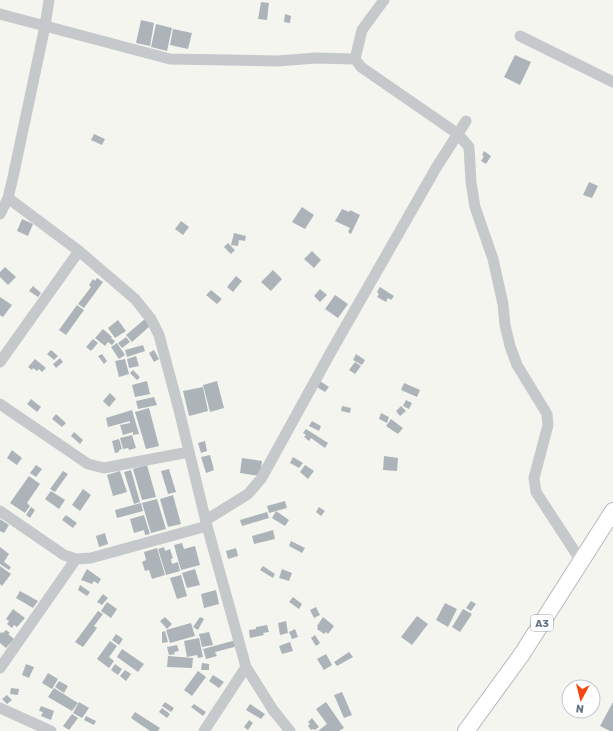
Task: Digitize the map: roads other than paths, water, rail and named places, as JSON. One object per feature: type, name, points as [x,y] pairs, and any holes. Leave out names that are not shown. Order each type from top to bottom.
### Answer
[{"type":"highway","name":"A3","points":[[466,731],[522,654],[613,511]]},
{"type":"street","points":[[0,214],[8,198],[45,26],[49,0]]},
{"type":"street","points":[[384,0],[362,30],[355,58],[361,67],[458,134],[469,147],[471,182],[475,207],[493,259],[510,346],[517,365],[547,414],[548,425],[534,478],[536,492],[581,561]]},
{"type":"street","points":[[0,14],[170,59],[277,61],[316,58],[355,58]]},
{"type":"street","points":[[520,36],[613,82]]},
{"type":"street","points":[[0,511],[64,555],[76,559],[91,558],[207,523],[248,494],[261,479],[332,350],[436,168],[466,121]]},
{"type":"street","points":[[8,198],[79,251],[135,298],[151,319],[159,335],[207,523],[246,667],[273,710],[290,731]]},
{"type":"street","points":[[0,362],[79,251]]},
{"type":"street","points":[[0,404],[88,464],[95,466],[104,468],[189,452]]},
{"type":"street","points":[[0,668],[76,559]]},
{"type":"street","points":[[204,731],[246,667]]},
{"type":"street","points":[[0,708],[51,731]]}]
